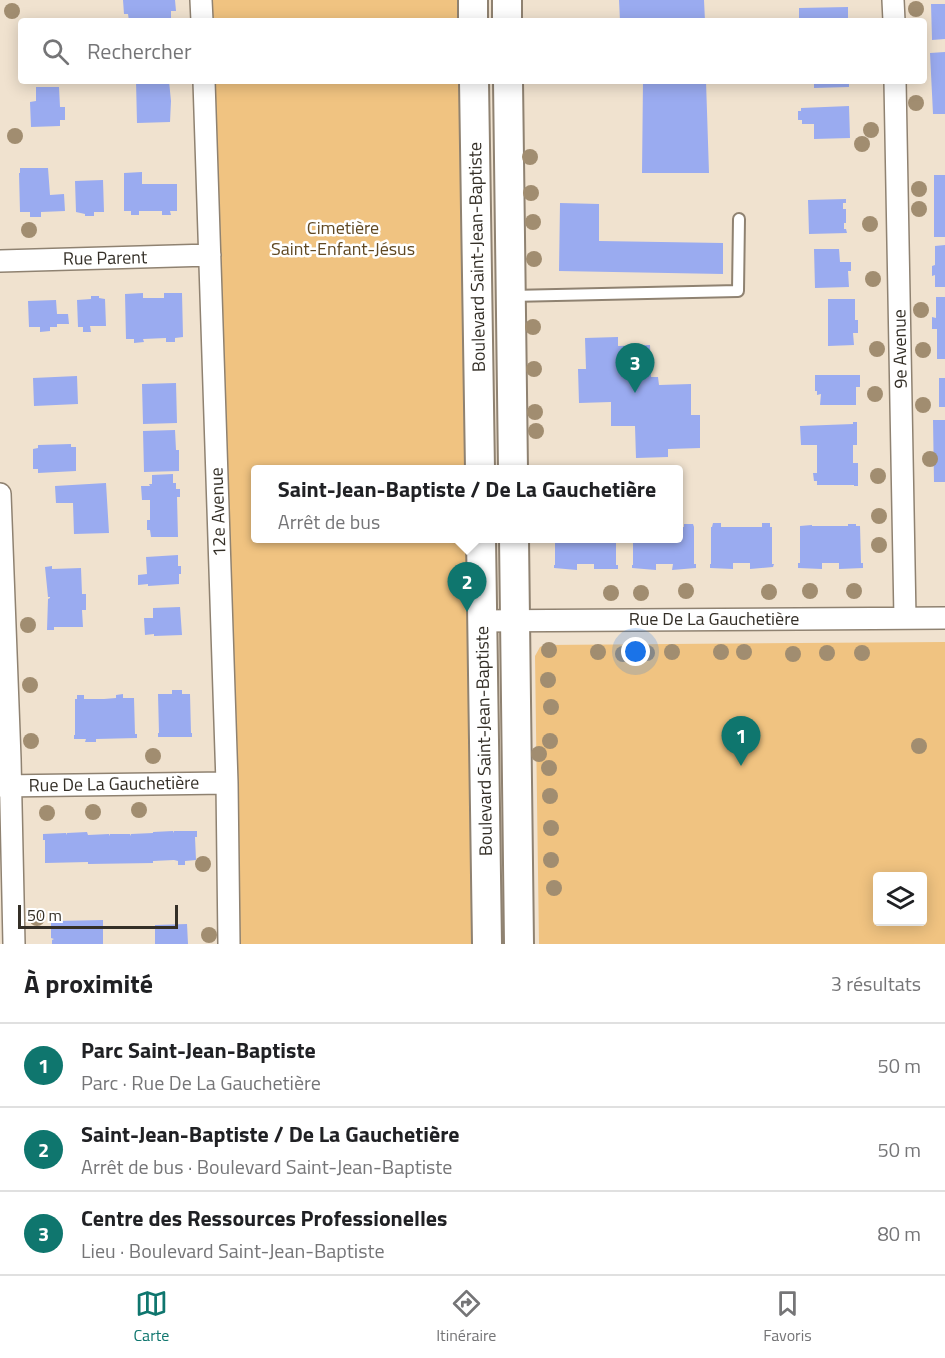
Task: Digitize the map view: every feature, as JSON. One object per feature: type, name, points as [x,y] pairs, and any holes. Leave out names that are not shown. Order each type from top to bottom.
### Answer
[{"type":"main road","points":[[473,0],[473,18]]},
{"type":"main road","points":[[507,0],[507,18]]},
{"type":"main road","name":"Boulevard Saint-Jean-Baptiste","points":[[474,84],[480,465]]},
{"type":"main road","name":"Boulevard Saint-Jean-Baptiste","points":[[508,84],[513,465]]},
{"type":"main road","name":"Boulevard Saint-Jean-Baptiste","points":[[481,543],[487,944]]},
{"type":"main road","name":"Boulevard Saint-Jean-Baptiste","points":[[514,543],[519,944]]},
{"type":"street","points":[[201,0],[202,18]]},
{"type":"street","points":[[893,0],[894,18]]},
{"type":"street","name":"12e Avenue","points":[[204,84],[227,783],[230,944]]},
{"type":"street","name":"9e Avenue","points":[[895,84],[904,618]]},
{"type":"street","name":"Rue Parent","points":[[0,261],[210,255]]},
{"type":"street","points":[[0,494],[5,786],[14,944]]},
{"type":"street","name":"Rue De La Gauchetière","points":[[482,621],[945,618]]},
{"type":"street","name":"Rue De La Gauchetière","points":[[5,786],[227,783]]},
{"type":"lane","points":[[511,296],[738,291],[740,219]]},
{"type":"green space","points":[[201,0],[473,0],[473,18],[202,18]]},
{"type":"green space","name":"Cimetière Saint-Enfant-Jésus","points":[[204,84],[474,84],[480,465],[251,465],[251,543],[481,543],[487,944],[229,944]]},
{"type":"green space","points":[[945,642],[945,944],[539,944],[535,656],[540,647],[545,645]]},
{"type":"building","points":[[123,0],[175,0],[176,11],[171,11],[171,18],[129,18],[128,14],[124,14]]},
{"type":"building","points":[[619,0],[704,0],[705,18],[620,18]]},
{"type":"building","points":[[931,4],[945,4],[945,39],[932,40]]},
{"type":"building","points":[[848,7],[848,18],[799,18],[799,8]]},
{"type":"building","points":[[945,52],[945,114],[933,114],[930,53]]},
{"type":"building","points":[[136,84],[169,84],[170,122],[137,123]]},
{"type":"building","points":[[643,84],[706,84],[709,173],[642,173]]},
{"type":"building","points":[[814,84],[849,84],[849,87],[814,88]]},
{"type":"building","points":[[36,87],[59,87],[60,107],[65,107],[65,120],[60,120],[60,126],[31,127],[30,102],[36,101]]},
{"type":"building","points":[[849,106],[850,138],[814,139],[814,124],[802,124],[802,120],[798,120],[798,111],[801,111],[801,108]]},
{"type":"building","points":[[20,168],[48,168],[50,195],[64,194],[65,211],[41,212],[41,217],[30,217],[30,212],[20,212]]},
{"type":"building","points":[[142,172],[142,184],[177,184],[177,211],[170,211],[171,215],[162,215],[162,211],[139,211],[139,215],[131,215],[131,211],[124,211],[124,173]]},
{"type":"building","points":[[934,175],[945,175],[945,237],[934,237]]},
{"type":"building","points":[[103,180],[104,212],[94,212],[94,216],[85,216],[85,214],[76,212],[75,181]]},
{"type":"building","points":[[846,199],[843,209],[846,209],[844,229],[847,233],[809,234],[808,200]]},
{"type":"building","points":[[560,203],[599,204],[599,241],[723,243],[723,274],[559,271]]},
{"type":"building","points":[[945,245],[945,287],[935,287],[932,266],[935,265],[935,246]]},
{"type":"building","points":[[814,249],[839,249],[840,262],[851,262],[851,271],[848,271],[849,287],[815,288]]},
{"type":"building","points":[[143,293],[143,298],[164,298],[164,293],[182,293],[183,337],[175,338],[175,342],[166,342],[166,338],[143,339],[144,342],[134,343],[134,339],[126,339],[125,294]]},
{"type":"building","points":[[91,296],[105,299],[106,326],[90,326],[91,332],[83,332],[83,327],[78,327],[77,300],[91,299]]},
{"type":"building","points":[[936,297],[945,297],[945,359],[937,359],[937,329],[932,329],[932,317],[936,318]]},
{"type":"building","points":[[828,299],[855,299],[855,320],[858,320],[858,333],[853,333],[854,345],[828,346]]},
{"type":"building","points":[[56,300],[57,314],[68,314],[69,324],[57,324],[57,327],[50,327],[50,331],[40,332],[40,327],[29,327],[28,301]]},
{"type":"building","points":[[618,337],[618,346],[650,345],[651,377],[658,377],[659,385],[691,384],[691,415],[700,415],[700,448],[668,449],[668,457],[636,458],[635,426],[611,426],[611,402],[579,403],[578,369],[586,369],[585,338]]},
{"type":"building","points":[[815,375],[860,375],[860,387],[856,387],[856,405],[820,405],[821,394],[817,395],[815,391]]},
{"type":"building","points":[[77,376],[78,404],[34,406],[33,378]]},
{"type":"building","points":[[939,378],[945,378],[945,407],[939,407]]},
{"type":"building","points":[[176,383],[177,423],[143,424],[142,384]]},
{"type":"building","points":[[933,420],[945,420],[945,482],[934,482]]},
{"type":"building","points":[[857,422],[857,445],[853,445],[853,463],[858,463],[858,486],[817,485],[813,473],[817,473],[817,445],[801,445],[800,426],[853,424]]},
{"type":"building","points":[[175,430],[176,450],[179,450],[179,471],[144,472],[143,431]]},
{"type":"building","points":[[71,444],[71,447],[76,447],[76,471],[38,473],[38,469],[33,469],[33,449],[38,448],[38,445]]},
{"type":"building","points":[[173,474],[173,483],[176,483],[176,489],[180,489],[180,497],[177,497],[178,537],[151,537],[150,530],[147,530],[147,520],[150,520],[150,500],[142,500],[141,486],[152,484],[152,475]]},
{"type":"building","points":[[106,483],[109,533],[74,534],[73,503],[56,503],[55,486]]},
{"type":"building","points":[[713,523],[721,523],[721,527],[762,527],[762,523],[770,523],[773,567],[750,569],[750,563],[733,563],[733,569],[710,568]]},
{"type":"building","points":[[684,524],[693,524],[694,527],[694,564],[696,568],[672,570],[673,564],[656,564],[656,570],[632,568],[633,543],[683,543]]},
{"type":"building","points":[[848,524],[860,526],[863,568],[839,569],[839,563],[822,563],[822,569],[798,568],[800,526],[848,526]]},
{"type":"building","points":[[555,543],[616,543],[618,569],[594,569],[594,564],[577,564],[577,570],[554,568]]},
{"type":"building","points":[[178,555],[178,566],[181,566],[179,584],[138,585],[138,575],[147,574],[146,557]]},
{"type":"building","points":[[52,566],[52,569],[81,568],[82,594],[86,594],[86,610],[82,610],[83,627],[54,627],[54,630],[47,630],[48,599],[50,597],[48,597],[45,567]]},
{"type":"building","points":[[180,607],[182,635],[145,635],[144,618],[153,618],[153,608]]},
{"type":"building","points":[[172,690],[182,690],[182,694],[190,694],[192,737],[158,737],[158,694],[172,694]]},
{"type":"building","points":[[123,694],[123,698],[134,698],[137,738],[96,739],[96,742],[74,739],[77,695],[84,695],[84,699],[104,699],[116,698],[116,695]]},
{"type":"building","points":[[173,831],[174,833],[174,831],[197,831],[196,860],[185,861],[185,865],[178,865],[178,861],[174,860],[153,861],[153,863],[45,863],[43,834],[66,833],[66,835],[67,833],[87,832],[88,835],[130,834],[131,836],[131,834]]},
{"type":"building","points":[[51,919],[56,921],[103,920],[103,944],[52,944],[54,939],[51,938]]},
{"type":"building","points":[[187,924],[188,944],[155,944],[155,925]]},
{"type":"place","name":"Centre des Ressources Professionelles","points":[[635,393]]},
{"type":"place","name":"Saint-Jean-Baptiste / De La Gauchetière","points":[[467,612]]},
{"type":"place","name":"Parc Saint-Jean-Baptiste","points":[[741,766]]}]
